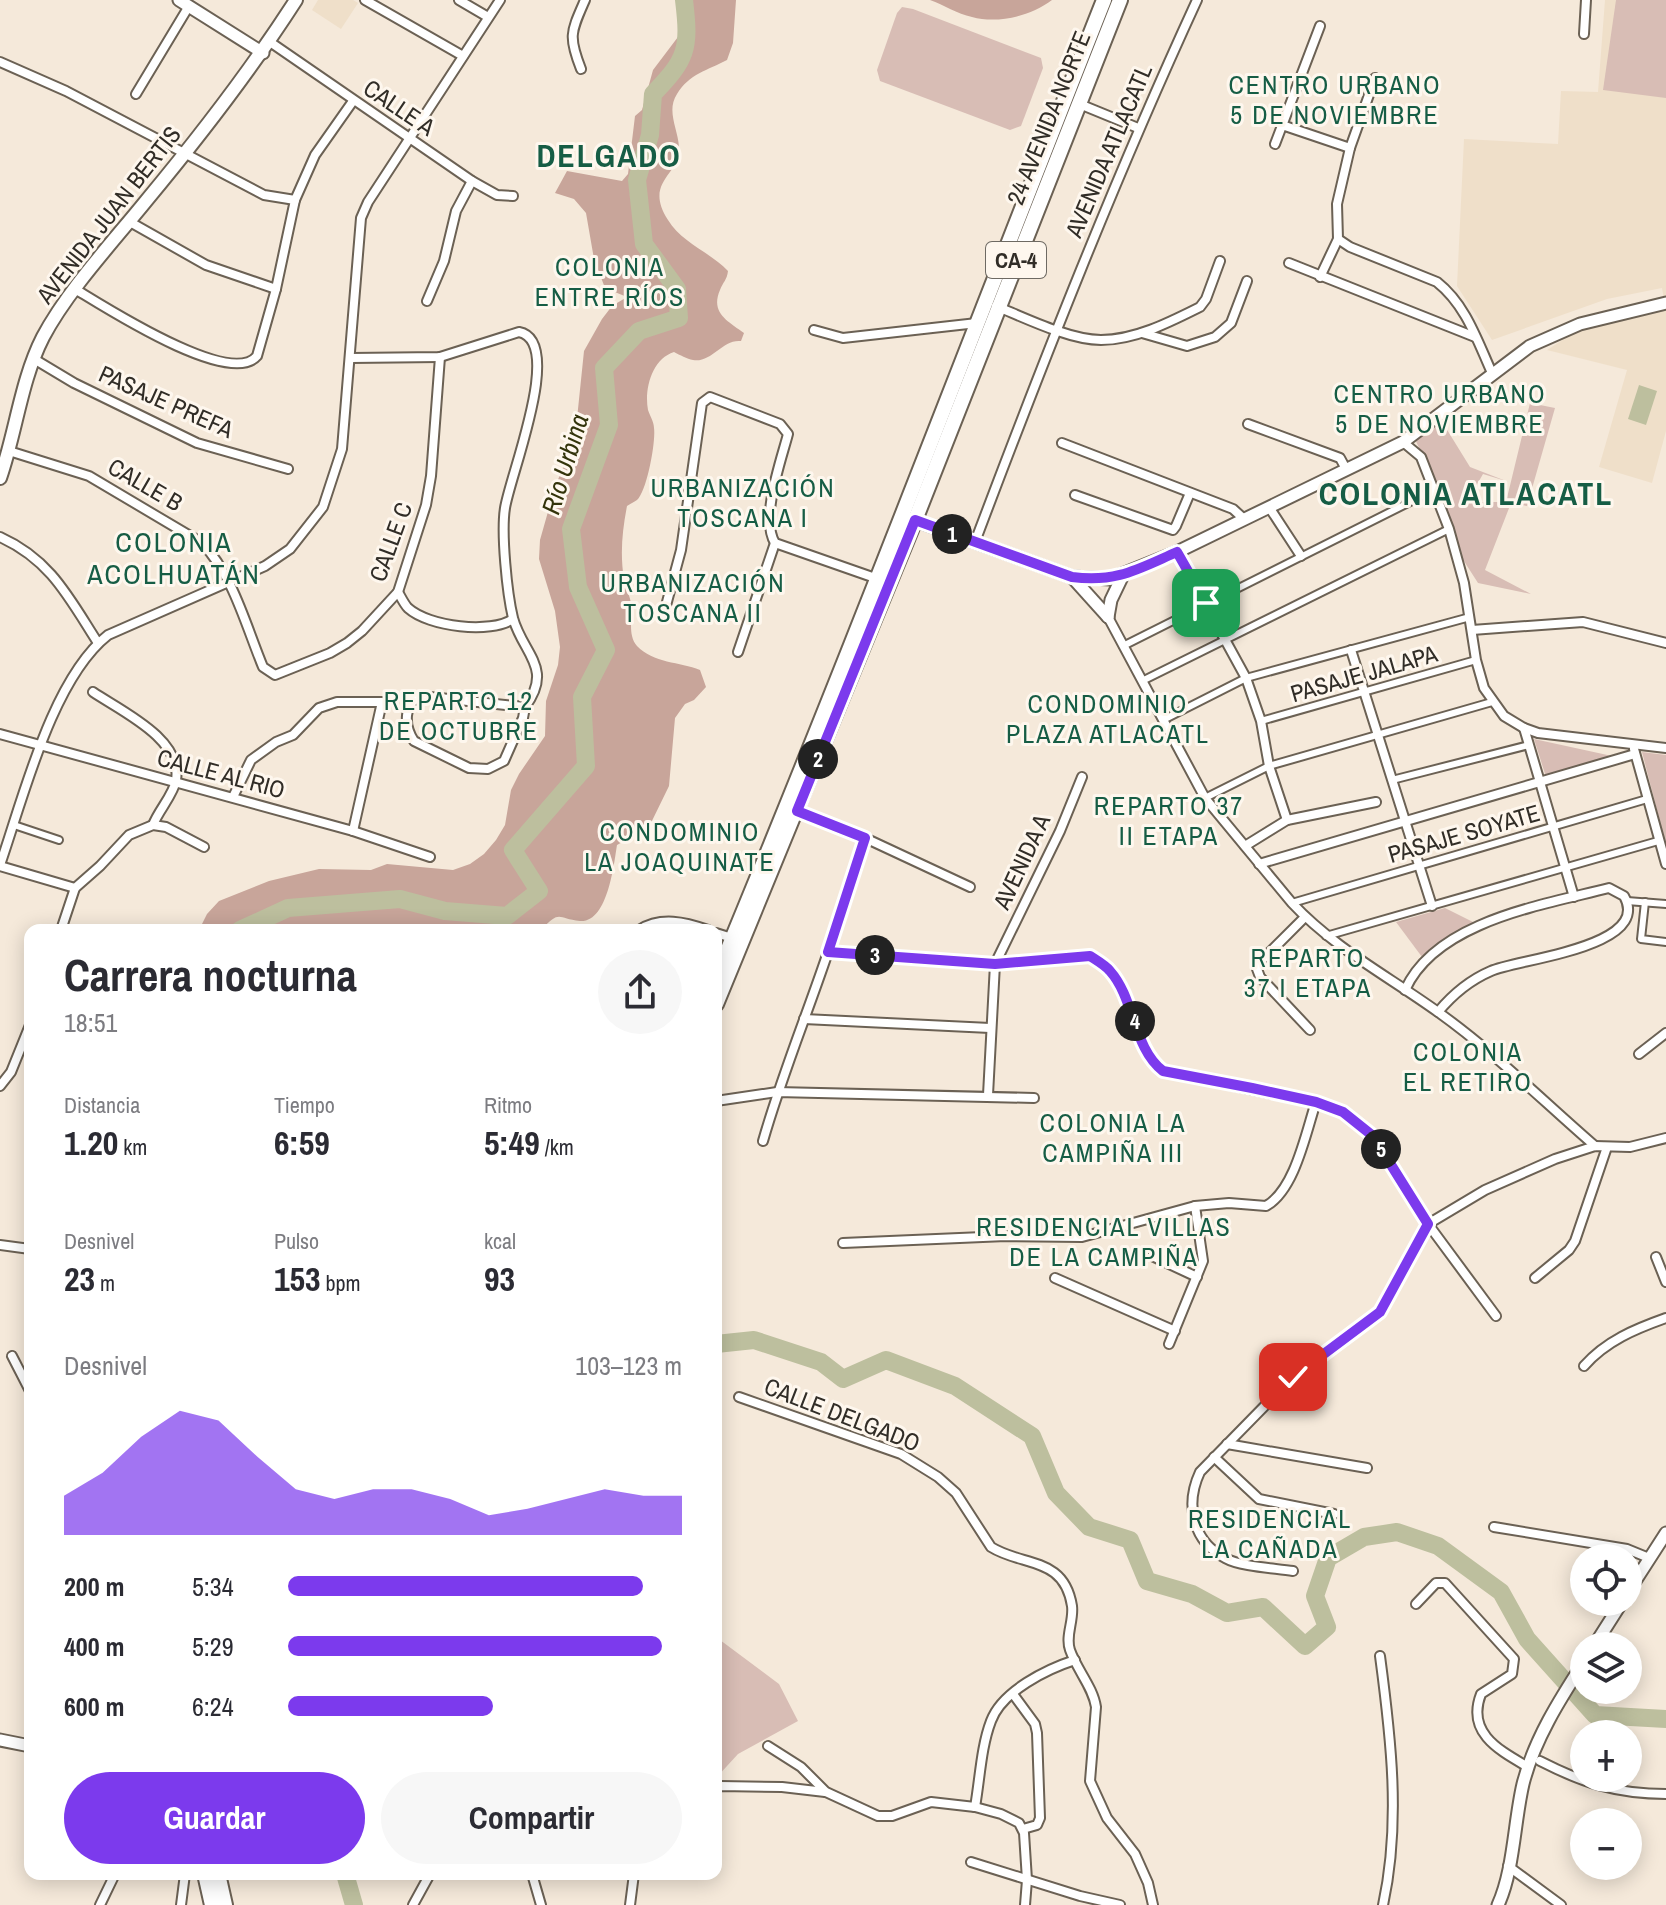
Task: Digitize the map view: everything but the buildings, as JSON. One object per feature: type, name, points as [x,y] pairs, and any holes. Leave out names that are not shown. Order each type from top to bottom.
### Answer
[{"type":"main road","name":"AVENIDA JUAN BERTIS","points":[[0,478],[34,359],[44,336],[75,289],[185,155],[266,47],[296,0]]},
{"type":"main road","name":"24 AVENIDA NORTE","points":[[1072,101],[1104,0]]},
{"type":"main road","name":"24 AVENIDA NORTE","points":[[909,518],[1072,101],[1120,0]]},
{"type":"main road","name":"24 AVENIDA NORTE","points":[[909,518],[977,323],[992,304]]},
{"type":"main road","name":"CA-4","points":[[722,963],[792,810],[878,579],[909,518]]},
{"type":"main road","name":"CA-4","points":[[722,989],[909,518]]},
{"type":"main road","points":[[206,1880],[212,1905]]},
{"type":"main road","points":[[219,1880],[225,1905]]},
{"type":"street","points":[[365,0],[463,56]]},
{"type":"street","points":[[459,0],[488,17]]},
{"type":"street","points":[[75,888],[0,866],[40,744],[71,681],[98,643],[108,635],[265,566],[290,549],[323,507],[342,449],[361,218],[368,202],[500,0]]},
{"type":"street","points":[[581,69],[572,45],[573,30],[585,0]]},
{"type":"street","name":"AVENIDA ATLACATL","points":[[975,542],[1056,329],[1138,128],[1197,0]]},
{"type":"street","points":[[1584,34],[1586,0]]},
{"type":"street","points":[[136,94],[184,3],[266,47]]},
{"type":"street","points":[[1275,144],[1320,26]]},
{"type":"street","name":"CALLE A","points":[[266,47],[472,181],[497,195],[513,196]]},
{"type":"street","points":[[0,62],[66,91],[264,195],[295,200]]},
{"type":"street","points":[[1320,277],[1338,239],[1337,204],[1350,148],[1375,78]]},
{"type":"street","points":[[75,289],[173,346],[236,365],[252,362],[257,356],[276,289],[295,200],[315,155],[353,101]]},
{"type":"street","points":[[1072,101],[1138,128]]},
{"type":"street","points":[[1282,125],[1350,148]]},
{"type":"street","points":[[427,301],[444,261],[456,211],[472,181]]},
{"type":"street","points":[[130,222],[206,265],[276,289]]},
{"type":"street","points":[[1338,239],[1437,282],[1455,297],[1492,373]]},
{"type":"street","points":[[992,304],[1082,338],[1100,340],[1142,333],[1202,305],[1220,261]]},
{"type":"street","points":[[1289,263],[1476,337]]},
{"type":"street","points":[[1142,333],[1187,346],[1215,337],[1231,323],[1247,281]]},
{"type":"street","points":[[909,518],[1072,577],[1098,579],[1123,575],[1403,442],[1530,346],[1580,324],[1666,303]]},
{"type":"street","points":[[814,330],[843,338],[977,323]]},
{"type":"street","points":[[351,358],[440,357],[519,332],[528,333],[537,350],[537,386],[504,511],[503,541],[513,619],[535,662],[538,677],[533,697],[525,707],[504,761],[488,769],[469,768],[414,741],[407,724],[408,706],[421,696],[525,707]]},
{"type":"street","name":"CALLE C","points":[[275,675],[347,643],[398,592],[426,505],[440,357]]},
{"type":"street","name":"PASAJE PREFA","points":[[34,359],[74,383],[197,443],[288,469]]},
{"type":"street","points":[[664,613],[681,550],[702,403],[710,397],[780,424],[788,434],[770,519],[770,534],[775,543],[878,579]]},
{"type":"street","points":[[1248,424],[1340,458],[1346,469]]},
{"type":"street","points":[[1403,442],[1421,457],[1449,529],[1484,688],[1504,716],[1538,733],[1634,749],[1666,748]]},
{"type":"street","points":[[1062,443],[1233,509],[1244,519]]},
{"type":"street","name":"CALLE B","points":[[9,451],[89,476],[190,534],[210,551],[229,583],[263,667],[275,675]]},
{"type":"street","points":[[1123,646],[1434,490]]},
{"type":"street","points":[[1075,495],[1173,530],[1190,493]]},
{"type":"street","points":[[1269,507],[1301,556]]},
{"type":"street","points":[[1142,681],[1449,529]]},
{"type":"street","points":[[0,537],[40,560],[58,580],[98,643]]},
{"type":"street","points":[[738,652],[775,543]]},
{"type":"street","points":[[1177,552],[1246,678],[1261,721],[1269,766],[1287,820]]},
{"type":"street","points":[[1108,617],[1111,600],[1123,575]]},
{"type":"street","points":[[1072,577],[1108,617],[1205,798],[1292,903],[1326,936],[1438,1012],[1499,1060],[1595,1146]]},
{"type":"street","points":[[398,592],[407,607],[421,616],[450,625],[495,628],[513,619]]},
{"type":"street","points":[[1163,720],[1246,678],[1470,617]]},
{"type":"street","points":[[1472,630],[1583,622],[1666,643]]},
{"type":"street","points":[[1351,650],[1432,906]]},
{"type":"street","name":"PASAJE JALAPA","points":[[1261,721],[1476,660]]},
{"type":"street","points":[[93,692],[149,729],[164,743],[176,767],[176,783],[153,825]]},
{"type":"street","points":[[233,797],[251,760],[276,742],[293,735],[319,708],[337,702],[382,702],[353,831]]},
{"type":"street","points":[[1205,798],[1269,766],[1492,702]]},
{"type":"street","points":[[1524,728],[1574,897]]},
{"type":"street","name":"CALLE AL RIO","points":[[0,734],[353,831],[430,857]]},
{"type":"street","points":[[1392,780],[1529,745]]},
{"type":"street","points":[[1259,864],[1540,782],[1634,749]]},
{"type":"street","points":[[1634,749],[1666,864]]},
{"type":"street","name":"AVENIDA A","points":[[995,964],[1060,831],[1082,777]]},
{"type":"street","name":"PASAJE SOYATE","points":[[1292,903],[1647,799]]},
{"type":"street","points":[[1245,846],[1287,820],[1376,802]]},
{"type":"street","points":[[792,810],[865,838],[970,887]]},
{"type":"street","points":[[14,825],[59,840]]},
{"type":"street","points":[[63,924],[75,888],[129,835],[153,825],[166,827],[204,847]]},
{"type":"street","points":[[763,1141],[865,838]]},
{"type":"street","points":[[1326,936],[1658,841]]},
{"type":"street","points":[[1405,990],[1414,971],[1468,930],[1506,915],[1609,888],[1620,891],[1627,901],[1628,915],[1598,943],[1492,970],[1454,993],[1438,1012]]},
{"type":"street","points":[[1627,901],[1666,904]]},
{"type":"street","points":[[1645,902],[1641,939],[1666,942]]},
{"type":"street","points":[[1305,917],[1260,962],[1257,969],[1260,977],[1310,1030]]},
{"type":"street","points":[[653,924],[672,921],[684,924]]},
{"type":"street","points":[[722,935],[732,938]]},
{"type":"street","points":[[828,952],[995,964],[1090,956],[1111,971],[1125,996],[1150,1059],[1163,1071],[1316,1102],[1343,1112],[1373,1136],[1428,1224],[1496,1316]]},
{"type":"street","points":[[988,1095],[995,964]]},
{"type":"street","points":[[804,1019],[990,1028]]},
{"type":"street","points":[[1639,1054],[1666,1033]]},
{"type":"street","points":[[0,1086],[11,1072],[24,1040]]},
{"type":"street","points":[[722,1100],[777,1092],[1034,1098]]},
{"type":"street","points":[[843,1243],[1006,1236],[1082,1237],[1195,1206],[1229,1203],[1260,1207],[1271,1203],[1283,1190],[1296,1164],[1316,1102]]},
{"type":"street","points":[[1293,1571],[1227,1559],[1196,1531],[1193,1518],[1197,1477],[1214,1457],[1293,1377],[1380,1312],[1428,1224],[1461,1202],[1555,1159],[1595,1146],[1642,1146],[1666,1138]]},
{"type":"street","points":[[1535,1278],[1569,1250],[1575,1241],[1607,1147]]},
{"type":"street","points":[[1169,1344],[1203,1261],[1195,1206]]},
{"type":"street","points":[[0,1245],[24,1248]]},
{"type":"street","points":[[1152,1256],[1197,1277]]},
{"type":"street","points":[[1656,1257],[1666,1282]]},
{"type":"street","points":[[1055,1278],[1175,1331]]},
{"type":"street","points":[[1584,1366],[1617,1338],[1666,1318]]},
{"type":"street","points":[[12,1356],[24,1379]]},
{"type":"street","name":"CALLE DELGADO","points":[[739,1397],[901,1454],[938,1477],[956,1493],[991,1547],[1000,1553],[1044,1565],[1062,1580],[1072,1609],[1068,1640],[1096,1707],[1090,1781],[1107,1818],[1135,1854],[1148,1883],[1153,1905]]},
{"type":"street","points":[[1227,1444],[1367,1468]]},
{"type":"street","points":[[1214,1457],[1259,1499],[1334,1514]]},
{"type":"street","points":[[1494,1527],[1627,1549],[1649,1558]]},
{"type":"street","points":[[1642,1569],[1666,1533]]},
{"type":"street","points":[[1416,1604],[1436,1583],[1445,1583],[1514,1659],[1512,1674],[1481,1694],[1477,1716],[1489,1742],[1580,1781],[1631,1794],[1666,1794]]},
{"type":"street","points":[[1380,1656],[1391,1740],[1393,1817],[1383,1905]]},
{"type":"street","points":[[975,1807],[992,1718],[1006,1699],[1048,1668],[1075,1660]]},
{"type":"street","points":[[1498,1905],[1533,1762],[1570,1685]]},
{"type":"street","points":[[1013,1694],[1035,1724],[1037,1733],[1040,1818],[1037,1825],[1023,1829]]},
{"type":"street","points":[[0,1740],[24,1745]]},
{"type":"street","points":[[768,1746],[801,1767],[826,1792]]},
{"type":"street","points":[[722,1786],[782,1787],[826,1792],[882,1817],[926,1802],[975,1807],[1015,1820],[1023,1829],[1027,1880],[1025,1905]]},
{"type":"street","points":[[971,1862],[1120,1905]]},
{"type":"street","points":[[1508,1866],[1561,1905]]},
{"type":"street","points":[[100,1905],[112,1880]]},
{"type":"street","points":[[181,1905],[184,1880]]},
{"type":"street","points":[[413,1905],[427,1880]]},
{"type":"street","points":[[534,1880],[541,1905]]},
{"type":"street","points":[[630,1905],[633,1880]]},
{"type":"shaded area","points":[[318,0],[353,0],[358,3],[341,29],[312,10]]},
{"type":"shaded area","points":[[681,0],[736,0],[733,43],[727,60],[693,77],[674,100],[678,157],[659,196],[661,207],[674,228],[728,271],[717,305],[722,316],[744,333],[741,341],[734,341],[700,360],[674,352],[666,356],[655,368],[647,393],[654,428],[652,454],[641,495],[627,506],[622,543],[624,580],[631,604],[632,636],[637,646],[651,656],[700,670],[706,687],[694,700],[685,704],[675,718],[669,786],[649,827],[617,845],[608,890],[603,903],[590,919],[580,921],[556,917],[547,924],[202,924],[219,901],[269,881],[319,869],[371,870],[387,864],[453,870],[470,864],[484,854],[505,825],[511,790],[545,736],[546,701],[558,665],[560,647],[555,611],[539,559],[540,540],[555,487],[575,438],[584,351],[612,306],[627,297],[605,288],[594,259],[586,213],[574,199],[555,193],[567,171],[622,181],[628,174],[635,116],[642,110],[653,70],[684,29]]},
{"type":"shaded area","points":[[930,0],[1052,0],[1024,14],[993,20],[966,16]]},
{"type":"shaded area","points":[[1605,0],[1666,0],[1666,310],[1662,288],[1607,299],[1492,340],[1457,286],[1464,139],[1558,144],[1561,91],[1598,92]]},
{"type":"shaded area","points":[[1616,0],[1666,0],[1666,98],[1603,90]]},
{"type":"shaded area","points":[[902,7],[1041,58],[1043,68],[1021,126],[1010,130],[880,81],[877,70],[897,13]]},
{"type":"shaded area","points":[[1666,310],[1666,431],[1652,483],[1599,467],[1627,370],[1547,350],[1585,329]]},
{"type":"shaded area","points":[[1639,385],[1657,391],[1646,425],[1628,419]]},
{"type":"shaded area","points":[[1530,403],[1555,408],[1527,506],[1511,503],[1485,570],[1531,594],[1478,583],[1455,547],[1443,502],[1415,439],[1441,420],[1470,467],[1506,481],[1483,474],[1467,502],[1506,502]]},
{"type":"shaded area","points":[[1534,739],[1612,756],[1546,777]]},
{"type":"shaded area","points":[[1642,752],[1666,755],[1666,845]]},
{"type":"shaded area","points":[[1445,908],[1475,923],[1425,961],[1396,922]]},
{"type":"shaded area","points":[[722,1641],[779,1684],[798,1721],[738,1754],[722,1771]]},
{"type":"waterway","name":"Río Urbina","points":[[253,924],[288,908],[400,899],[445,911],[507,916],[539,891],[513,850],[586,766],[582,697],[606,650],[578,587],[571,529],[609,425],[604,368],[639,331],[679,318],[677,289],[644,244],[637,180],[650,135],[653,94],[673,71],[684,52],[684,0]]},
{"type":"waterway","points":[[722,1343],[754,1340],[821,1362],[843,1379],[886,1360],[955,1386],[1032,1436],[1056,1493],[1089,1527],[1130,1540],[1147,1581],[1192,1594],[1227,1613],[1263,1607],[1305,1646],[1327,1627],[1315,1596],[1328,1558],[1364,1537],[1397,1532],[1438,1546],[1501,1592],[1527,1639],[1595,1715],[1666,1719]]},
{"type":"waterway","points":[[347,1880],[354,1905]]},
{"type":"district","name":"CENTRO URBANO 5 DE NOVIEMBRE","points":[[1335,100]]},
{"type":"district","name":"DELGADO","points":[[609,156]]},
{"type":"district","name":"COLONIA ENTRE RÍOS","points":[[610,282]]},
{"type":"district","name":"CENTRO URBANO 5 DE NOVIEMBRE","points":[[1440,409]]},
{"type":"district","name":"COLONIA ATLACATL","points":[[1466,494]]},
{"type":"district","name":"URBANIZACIÓN TOSCANA I","points":[[743,503]]},
{"type":"district","name":"COLONIA ACOLHUATÁN","points":[[174,558]]},
{"type":"district","name":"URBANIZACIÓN TOSCANA II","points":[[693,598]]},
{"type":"district","name":"REPARTO 12 DE OCTUBRE","points":[[459,716]]},
{"type":"district","name":"CONDOMINIO PLAZA ATLACATL","points":[[1108,719]]},
{"type":"district","name":"REPARTO 37 II ETAPA","points":[[1169,821]]},
{"type":"district","name":"CONDOMINIO LA JOAQUINATE","points":[[680,847]]},
{"type":"district","name":"REPARTO 37 I ETAPA","points":[[1308,973]]},
{"type":"district","name":"COLONIA EL RETIRO","points":[[1468,1067]]},
{"type":"district","name":"COLONIA LA CAMPIÑA III","points":[[1113,1138]]},
{"type":"district","name":"RESIDENCIAL VILLAS DE LA CAMPIÑA","points":[[1104,1242]]},
{"type":"district","name":"RESIDENCIAL LA CAÑADA","points":[[1270,1534]]},
{"type":"route","points":[[1206,603],[1177,552],[1110,579],[1085,579],[915,520],[797,811],[865,838],[828,952],[995,964],[1090,956],[1111,971],[1125,996],[1150,1059],[1163,1071],[1325,1105],[1351,1117],[1373,1136],[1428,1224],[1380,1312],[1293,1377]]}]
